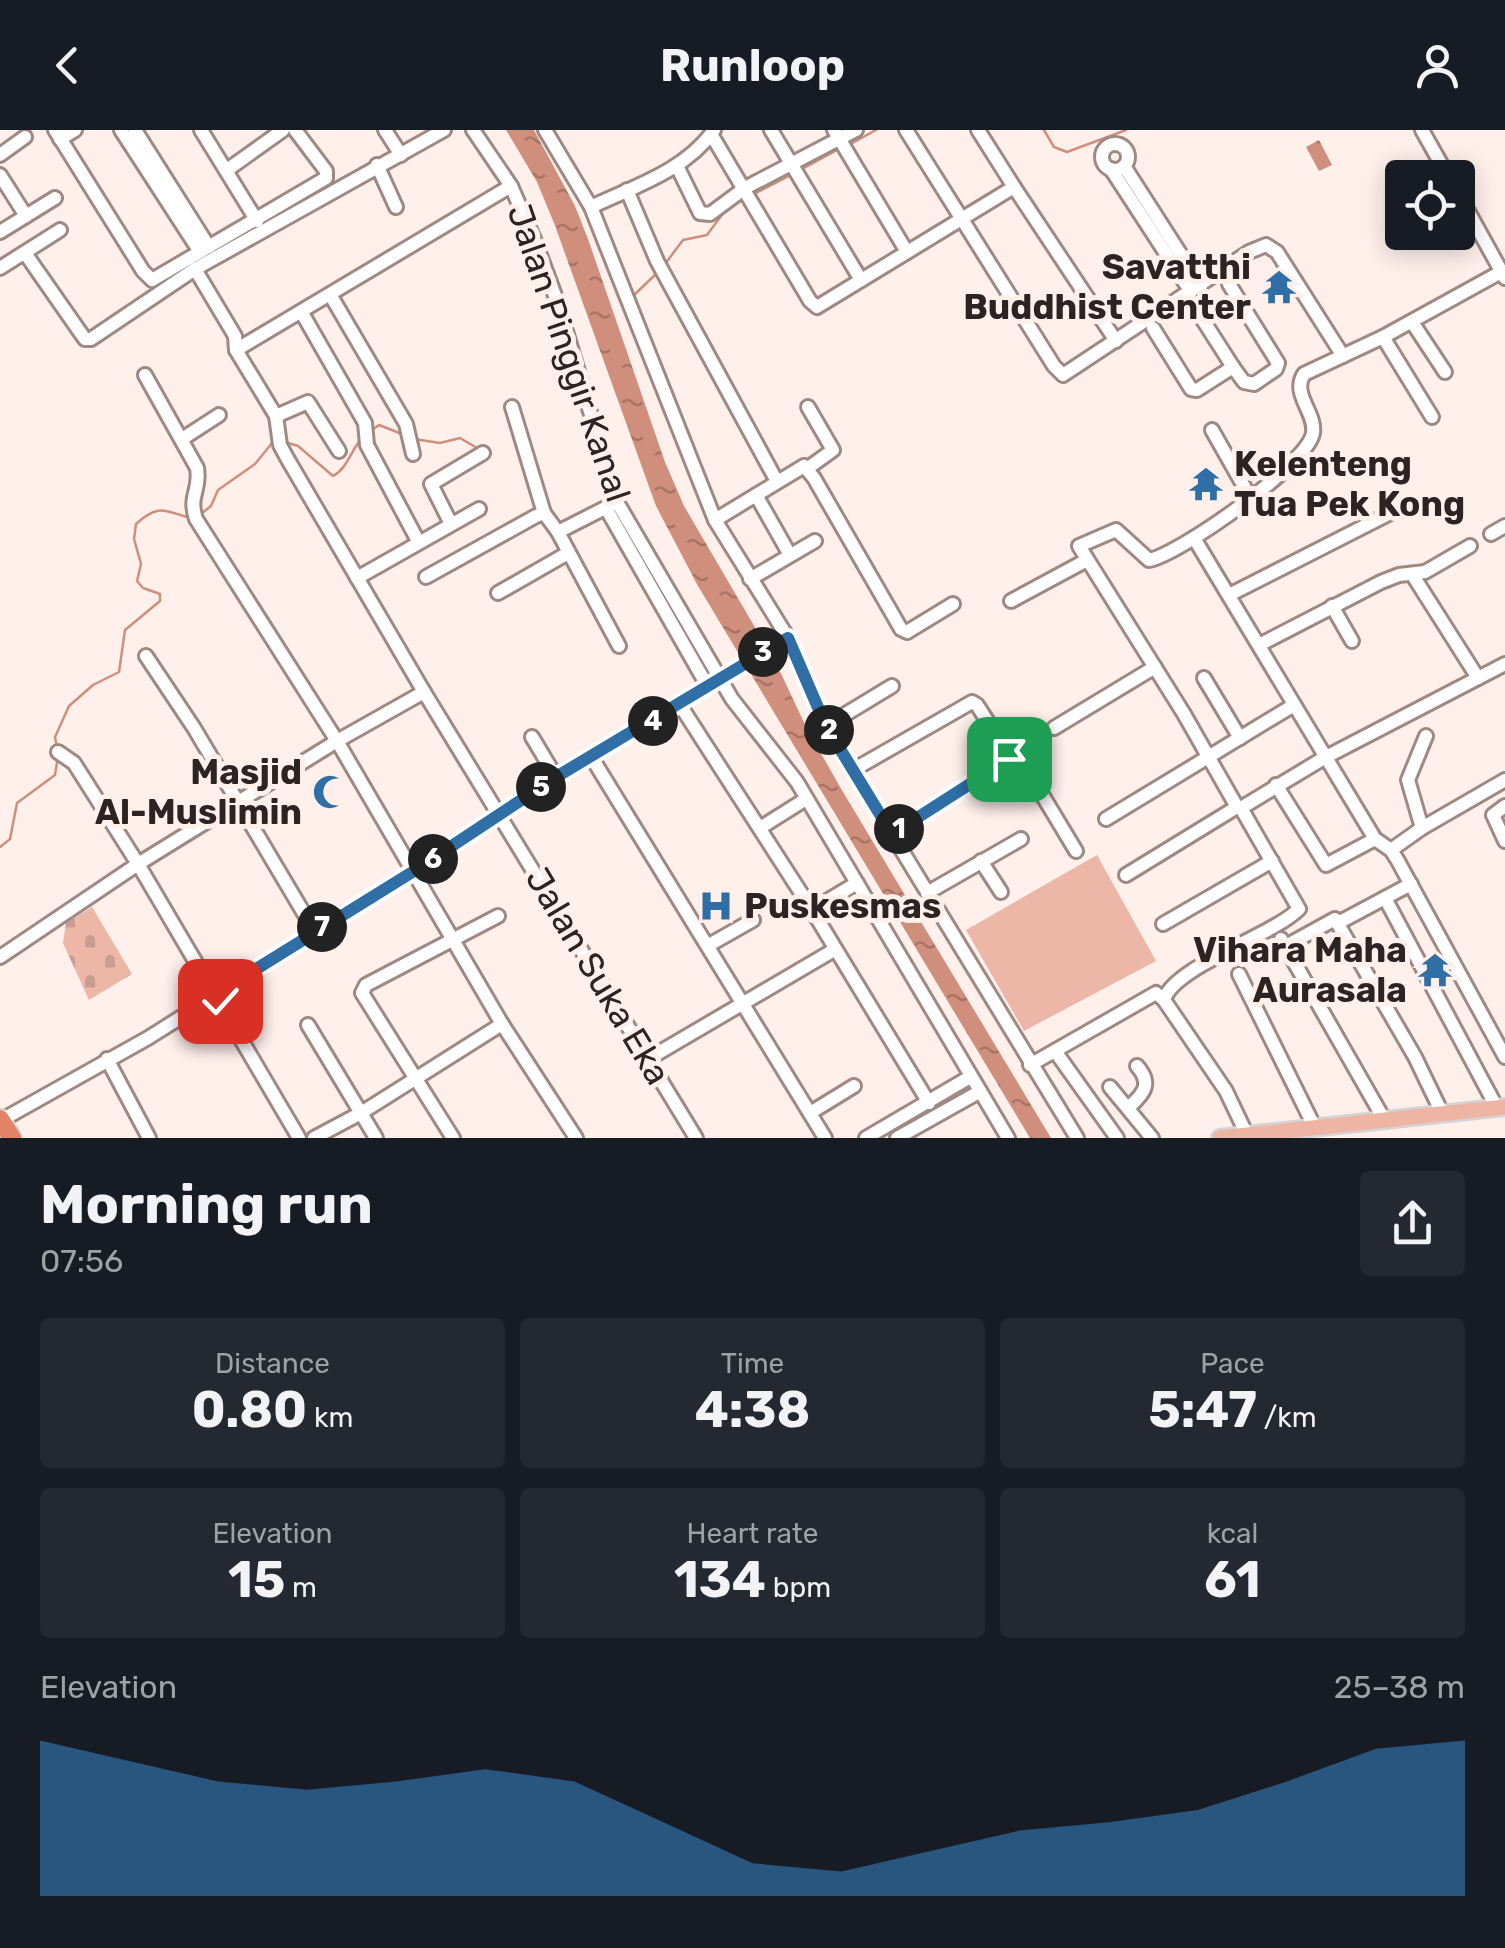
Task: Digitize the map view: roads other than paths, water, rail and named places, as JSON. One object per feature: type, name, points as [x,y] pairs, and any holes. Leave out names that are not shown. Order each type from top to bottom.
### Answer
[{"type":"highway","points":[[0,1120],[12,1138]]},
{"type":"main road","points":[[1220,1138],[1501,1107]]},
{"type":"street","points":[[74,130],[57,134],[148,277],[156,278],[257,221],[327,175],[295,130]]},
{"type":"street","points":[[121,130],[205,250]]},
{"type":"street","points":[[135,130],[205,250]]},
{"type":"street","points":[[201,130],[257,221]]},
{"type":"street","points":[[226,170],[283,130]]},
{"type":"street","points":[[386,130],[401,155]]},
{"type":"street","points":[[25,252],[85,338],[98,334],[195,269],[444,130]]},
{"type":"street","name":"Jalan Pinggir Kanal","points":[[474,130],[511,186],[558,301],[612,505],[717,681],[766,739],[806,800],[1008,1138]]},
{"type":"street","name":"Jalan Pinggir Kanal","points":[[545,130],[590,207],[714,520],[784,640],[826,726],[1077,1138]]},
{"type":"street","points":[[771,130],[861,280]]},
{"type":"street","points":[[677,166],[704,215],[746,190],[795,170],[856,130]]},
{"type":"street","points":[[978,130],[1116,341]]},
{"type":"street","points":[[1422,130],[1439,160]]},
{"type":"street","points":[[590,207],[677,166],[703,147],[712,132],[813,304],[822,305],[1014,187]]},
{"type":"street","points":[[907,132],[960,220],[1063,374],[1249,252],[1270,246],[1342,356]]},
{"type":"street","points":[[0,155],[26,137]]},
{"type":"street","points":[[840,141],[907,252]]},
{"type":"street","points":[[377,166],[396,207]]},
{"type":"street","points":[[1118,168],[1234,367],[1250,384],[1278,363],[1229,284]]},
{"type":"street","points":[[0,175],[26,216]]},
{"type":"street","points":[[236,350],[511,186]]},
{"type":"street","points":[[627,190],[665,277],[774,476]]},
{"type":"street","points":[[0,232],[56,198]]},
{"type":"street","points":[[1313,930],[1079,546],[1110,530],[1122,533],[1149,560],[1194,538],[1275,480],[1310,442],[1313,423],[1299,382],[1304,374],[1503,275],[1475,224]]},
{"type":"street","points":[[0,268],[60,230]]},
{"type":"street","points":[[195,269],[236,336],[236,350],[277,420],[308,402],[339,451]]},
{"type":"street","points":[[331,296],[406,424],[410,443]]},
{"type":"street","points":[[302,313],[365,423],[367,445],[418,541]]},
{"type":"street","points":[[1412,322],[1445,372]]},
{"type":"street","points":[[1153,328],[1192,389],[1198,390],[1234,367]]},
{"type":"street","points":[[1383,337],[1432,418]]},
{"type":"street","points":[[145,375],[198,468],[199,480],[191,504],[196,519],[337,741],[502,1024],[576,1138]]},
{"type":"street","points":[[512,408],[544,514],[558,532],[618,646]]},
{"type":"street","points":[[714,520],[800,467],[808,468],[831,454],[833,450],[808,408]]},
{"type":"street","points":[[182,439],[219,416]]},
{"type":"street","name":"Jalan Suka Eka","points":[[277,420],[280,445],[357,578],[696,1138]]},
{"type":"street","points":[[1212,430],[1250,497]]},
{"type":"street","points":[[451,524],[431,484],[483,454]]},
{"type":"street","points":[[808,468],[901,630],[906,632],[953,604]]},
{"type":"street","points":[[756,495],[790,556]]},
{"type":"street","points":[[1229,594],[1412,502]]},
{"type":"street","points":[[558,532],[612,505]]},
{"type":"street","points":[[357,578],[479,509]]},
{"type":"street","points":[[426,577],[544,514]]},
{"type":"street","points":[[1491,534],[1505,526]]},
{"type":"street","points":[[1194,538],[1375,840],[1391,850],[1505,1056]]},
{"type":"street","points":[[750,579],[815,541]]},
{"type":"street","points":[[1258,645],[1393,577],[1426,572],[1470,546]]},
{"type":"street","points":[[498,593],[568,553]]},
{"type":"street","points":[[1011,601],[1087,560]]},
{"type":"street","points":[[1412,574],[1478,678]]},
{"type":"street","points":[[1332,606],[1352,642]]},
{"type":"street","points":[[0,1120],[216,994],[556,777],[784,640]]},
{"type":"street","points":[[146,656],[239,801],[314,932]]},
{"type":"street","points":[[1126,875],[1324,758],[1505,664]]},
{"type":"street","points":[[1054,728],[1155,667]]},
{"type":"street","points":[[1204,678],[1240,738]]},
{"type":"street","points":[[826,726],[892,686]]},
{"type":"street","points":[[0,956],[239,801],[424,692]]},
{"type":"street","points":[[853,770],[972,702],[978,705],[997,736]]},
{"type":"street","points":[[680,704],[929,1103]]},
{"type":"street","points":[[1106,819],[1294,705]]},
{"type":"street","points":[[1422,828],[1408,780],[1426,736]]},
{"type":"street","points":[[532,737],[556,777]]},
{"type":"street","points":[[58,752],[77,767],[138,864],[299,1138]]},
{"type":"street","points":[[592,758],[825,1138]]},
{"type":"street","points":[[892,834],[1009,759],[1018,759],[1076,851]]},
{"type":"street","points":[[1391,850],[1505,780]]},
{"type":"street","points":[[1276,786],[1326,865],[1375,840]]},
{"type":"street","points":[[760,828],[806,800]]},
{"type":"street","points":[[1505,806],[1493,815],[1505,841]]},
{"type":"street","points":[[927,893],[1021,839]]},
{"type":"street","points":[[981,861],[1001,892]]},
{"type":"street","points":[[1162,924],[1272,861]]},
{"type":"street","points":[[812,910],[857,883]]},
{"type":"street","points":[[1338,923],[1411,884]]},
{"type":"street","points":[[1384,898],[1501,1107]]},
{"type":"street","points":[[1164,1000],[1167,990],[1184,975],[1299,909]]},
{"type":"street","points":[[453,1138],[362,993],[366,985],[498,916]]},
{"type":"street","points":[[1385,1121],[1283,943],[1334,918],[1415,1057],[1442,1114]]},
{"type":"street","points":[[710,946],[753,920]]},
{"type":"street","points":[[648,1059],[834,950]]},
{"type":"street","points":[[1426,975],[1452,961]]},
{"type":"street","points":[[1239,974],[1315,1128]]},
{"type":"street","points":[[1030,1065],[1156,994],[1226,1091],[1246,1133]]},
{"type":"street","points":[[314,1138],[502,1024]]},
{"type":"street","points":[[308,1025],[376,1138]]},
{"type":"street","points":[[1055,1051],[1117,1138]]},
{"type":"street","points":[[107,1059],[150,1138]]},
{"type":"street","points":[[1129,1107],[1147,1086],[1148,1080],[1137,1066]]},
{"type":"street","points":[[866,1138],[970,1077]]},
{"type":"street","points":[[810,1113],[854,1086]]},
{"type":"street","points":[[1110,1087],[1152,1138]]},
{"type":"street","points":[[897,1138],[979,1092]]},
{"type":"street","points":[[924,1122],[934,1138]]},
{"type":"water","points":[[506,130],[534,130],[575,206],[684,506],[777,665],[843,792],[1051,1138],[1030,1138],[698,586],[656,506],[537,182]]},
{"type":"water","points":[[1319,140],[1332,165],[1319,171],[1306,147]]},
{"type":"waterway","points":[[847,146],[876,130]]},
{"type":"waterway","points":[[1044,130],[1054,147],[1067,152],[1126,130]]},
{"type":"waterway","points":[[802,169],[839,149]]},
{"type":"waterway","points":[[754,194],[791,175]]},
{"type":"waterway","points":[[665,264],[683,240],[707,235],[724,212],[742,200]]},
{"type":"waterway","points":[[633,296],[656,274]]},
{"type":"waterway","points":[[369,432],[379,425],[402,434]]},
{"type":"waterway","points":[[285,442],[298,446],[333,476],[363,437]]},
{"type":"waterway","points":[[414,439],[440,443],[460,438],[477,448]]},
{"type":"waterway","points":[[202,513],[211,506],[218,490],[255,464],[272,443]]},
{"type":"waterway","points":[[57,748],[55,737],[69,706],[93,685],[119,672],[125,630],[160,601],[160,594],[143,588],[137,581],[141,564],[134,539],[136,524],[157,511],[190,518]]},
{"type":"waterway","points":[[0,847],[10,839],[17,803],[55,775],[58,756]]},
{"type":"place","name":"Savatthi Buddhist Center","points":[[1279,287]]},
{"type":"place","name":"Kelenteng Tua Pek Kong","points":[[1206,484]]},
{"type":"place","name":"Masjid Al-Muslimin","points":[[330,792]]},
{"type":"place","name":"Puskesmas","points":[[716,906]]},
{"type":"place","name":"Vihara Maha Aurasala","points":[[1435,970]]}]
